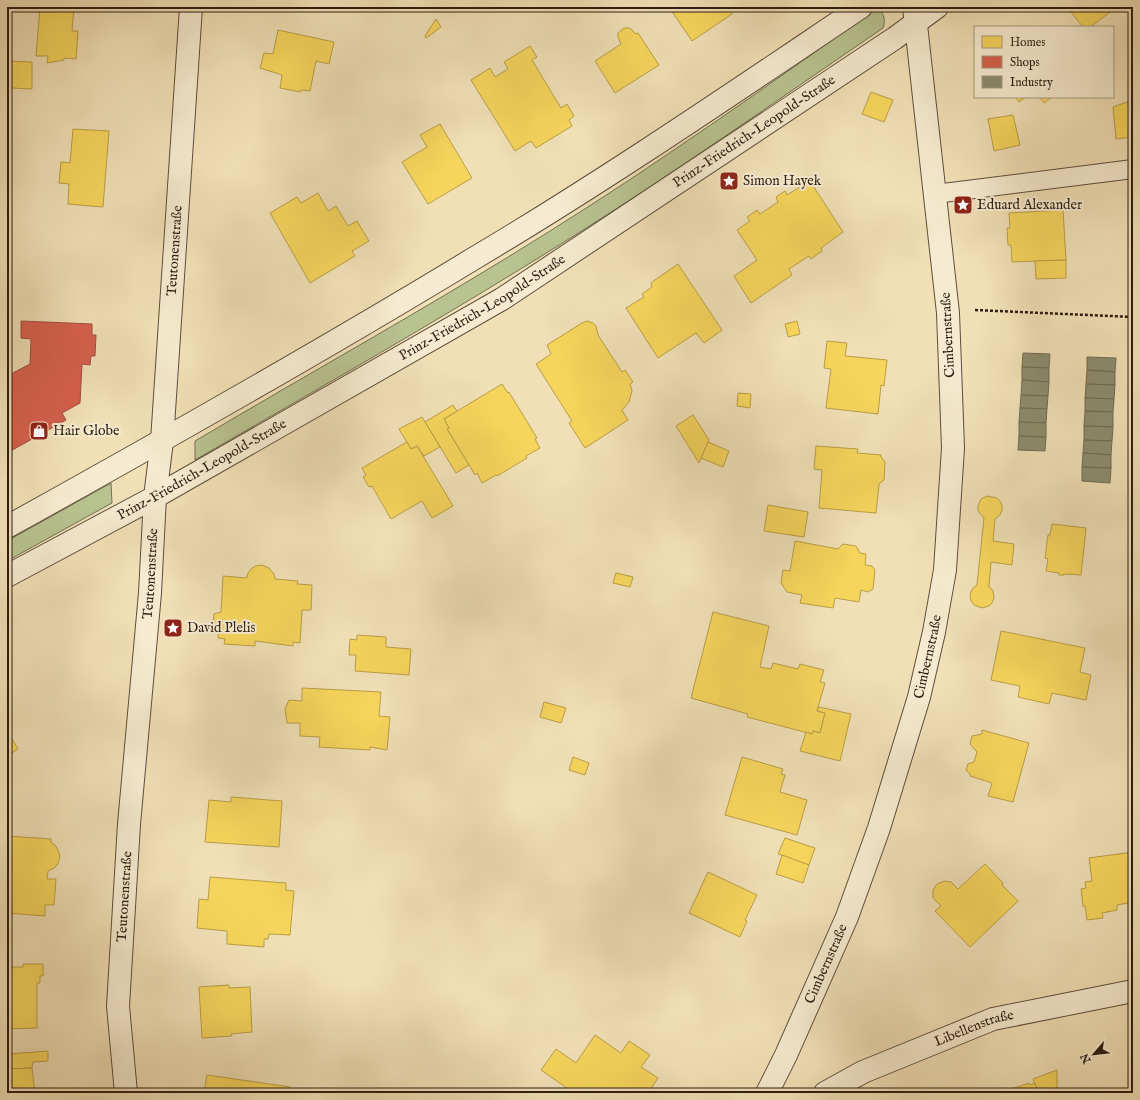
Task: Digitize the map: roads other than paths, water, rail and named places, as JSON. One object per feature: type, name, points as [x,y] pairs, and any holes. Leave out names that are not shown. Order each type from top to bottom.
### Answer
[{"type":"street","name":"Teutonenstraße","points":[[126,1093],[118,1006],[129,824],[162,441],[191,7]]},
{"type":"street","points":[[7,527],[162,441],[481,255],[630,162],[861,7]]},
{"type":"street","name":"Prinz-Friedrich-Leopold-Straße","points":[[7,576],[156,497],[502,299],[914,15],[937,7]]},
{"type":"street","name":"Cimbernstraße","points":[[767,1093],[786,1055],[847,917],[879,828],[919,697],[934,632],[945,570],[953,448],[948,313],[914,15]]},
{"type":"street","name":"Libellenstraße","points":[[825,1093],[863,1072],[993,1019],[1133,991]]},
{"type":"lane","points":[[935,194],[1133,169]]},
{"type":"place","name":"Simon Hayek","points":[[729,181]]},
{"type":"place","name":"Eduard Alexander","points":[[963,205]]},
{"type":"place","name":"Hair Globe","points":[[39,431]]},
{"type":"place","name":"David Plelis","points":[[173,628]]}]
